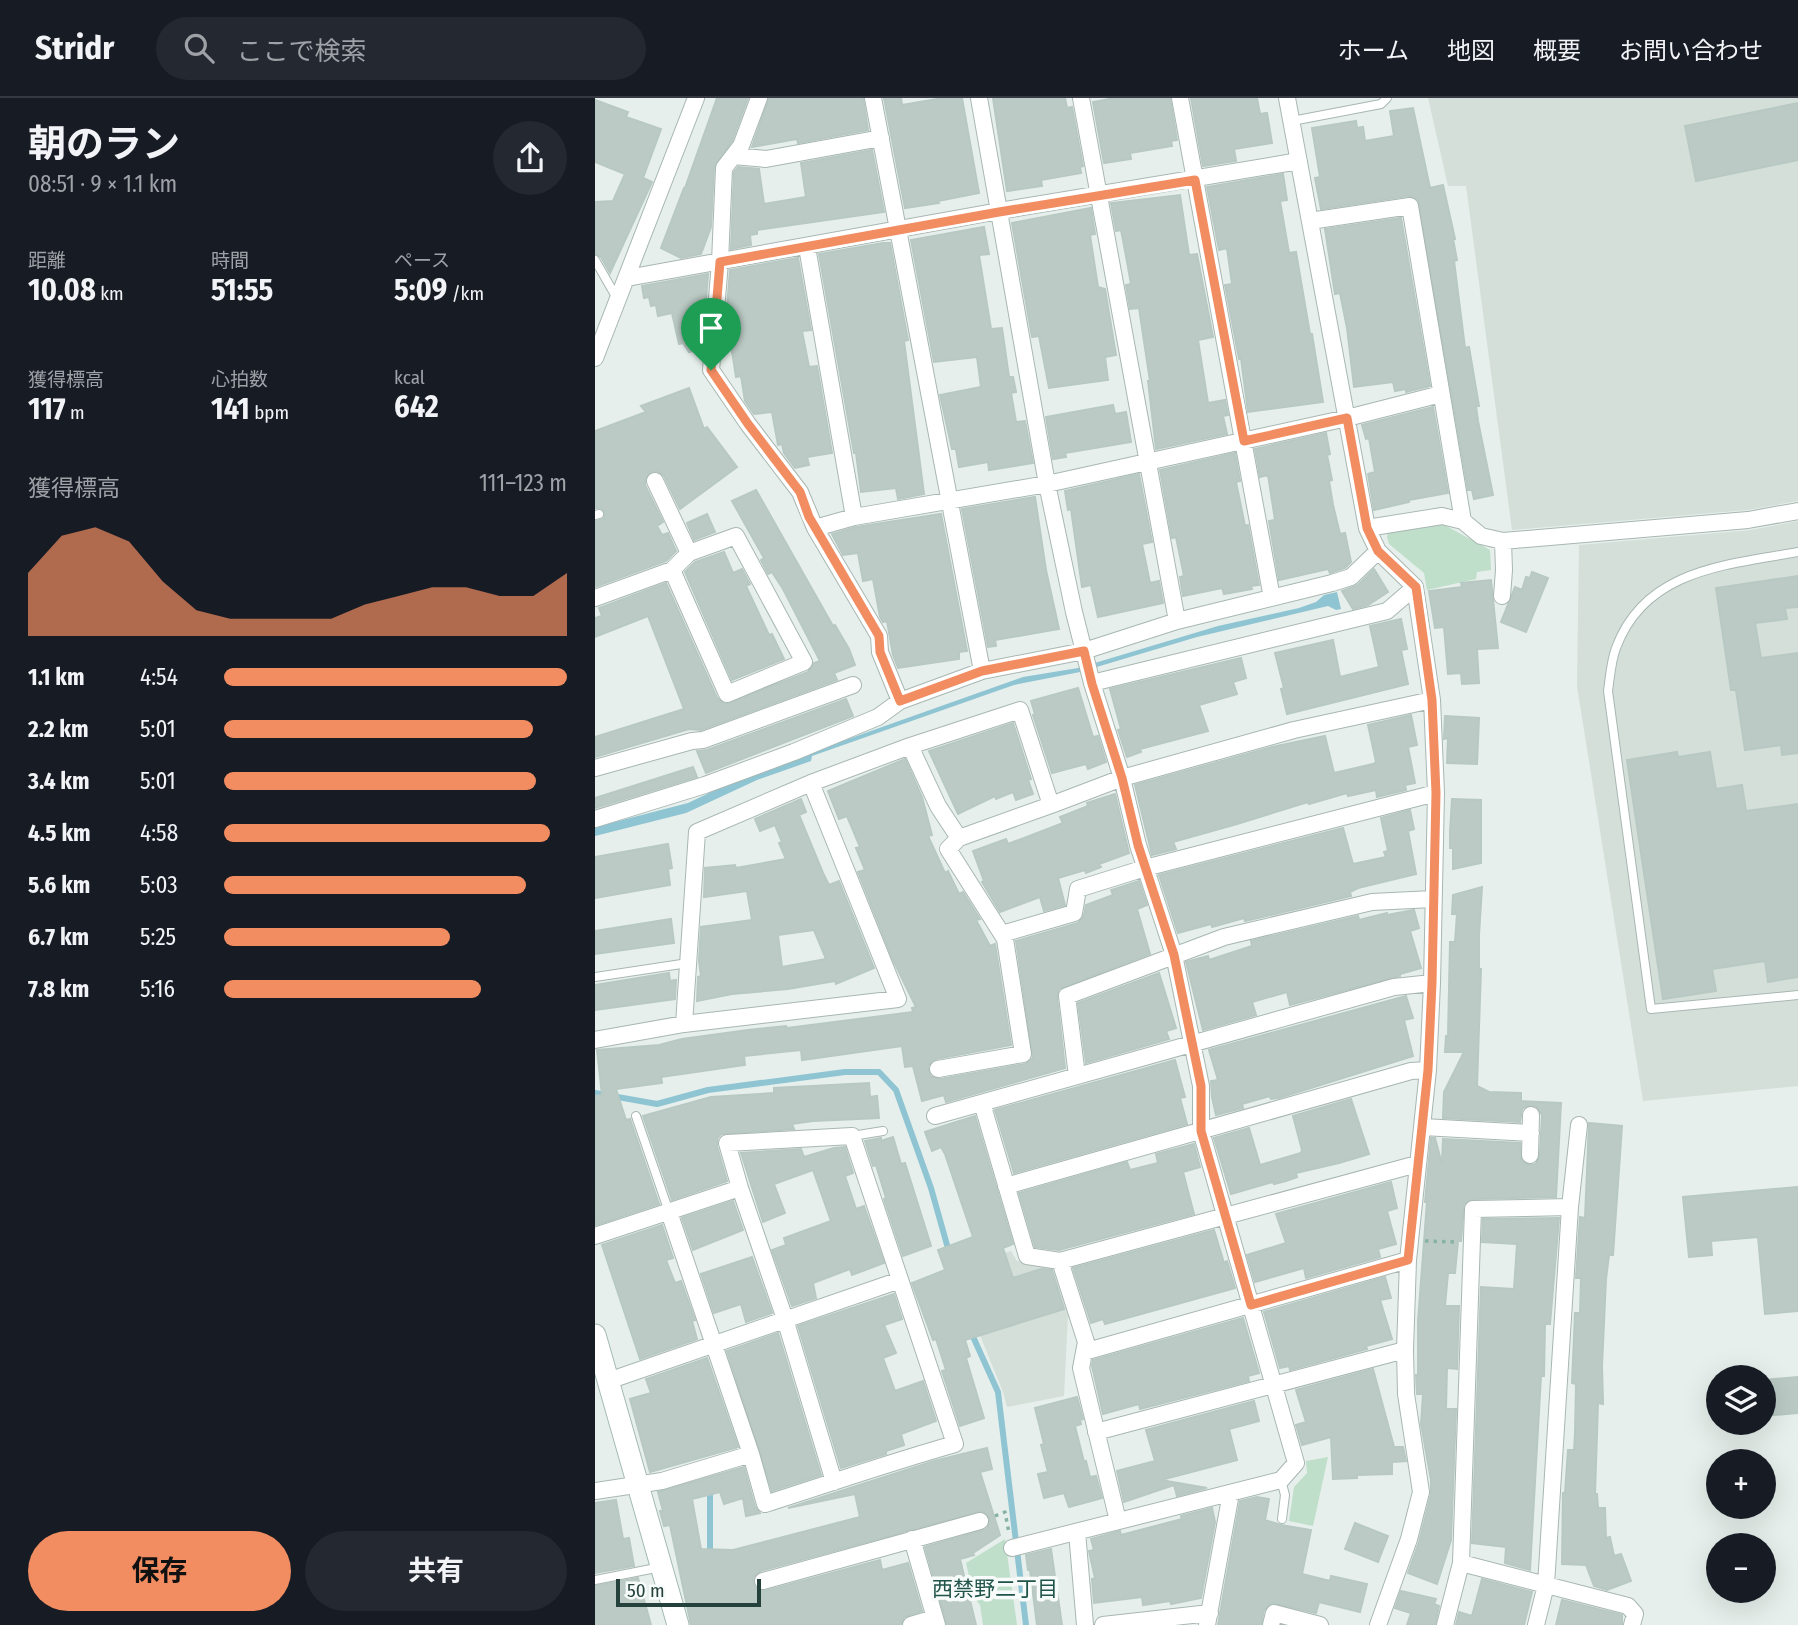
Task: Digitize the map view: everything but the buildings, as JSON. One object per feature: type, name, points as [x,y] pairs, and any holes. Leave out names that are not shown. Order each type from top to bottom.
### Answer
[{"type":"street","points":[[595,358],[696,98]]},
{"type":"street","points":[[759,98],[741,146],[724,168],[711,370],[800,492],[815,528],[879,636],[880,652],[900,701]]},
{"type":"street","points":[[873,98],[982,671]]},
{"type":"street","points":[[979,98],[1047,484],[1084,651],[1122,778],[1145,868],[1174,955],[1201,1086],[1201,1131],[1296,1463],[1281,1480],[1016,1547]]},
{"type":"street","points":[[1081,98],[1177,621]]},
{"type":"street","points":[[1180,98],[1272,598]]},
{"type":"street","points":[[1287,98],[1367,528],[1378,551],[1416,587],[1432,700],[1436,793],[1432,983],[1428,1070],[1408,1260],[1405,1350],[1406,1394],[1421,1492],[1409,1539],[1378,1625]]},
{"type":"street","points":[[733,156],[766,159],[881,138]]},
{"type":"street","points":[[627,278],[1299,161]]},
{"type":"street","points":[[1310,221],[1410,205],[1463,521]]},
{"type":"street","points":[[807,247],[854,517]]},
{"type":"street","points":[[815,528],[854,517],[1047,484],[1347,418],[1441,394]]},
{"type":"street","points":[[655,481],[689,553]]},
{"type":"street","points":[[1367,528],[1443,516],[1463,521],[1481,536],[1503,541],[1748,520],[1798,511]]},
{"type":"street","points":[[595,598],[672,570],[689,553],[736,536],[804,663],[727,694],[672,570]]},
{"type":"street","points":[[1502,596],[1503,541]]},
{"type":"street","points":[[595,819],[705,785],[795,752],[878,717],[900,701],[982,671],[1084,651],[1177,621],[1351,577],[1378,551]]},
{"type":"street","points":[[1092,684],[1387,611],[1416,587]]},
{"type":"street","points":[[595,768],[703,740],[853,685]]},
{"type":"street","points":[[938,1069],[1023,1054],[1005,939],[948,849],[959,838],[1122,778],[1294,730],[1432,700]]},
{"type":"street","points":[[684,1024],[697,832],[811,783],[910,746],[1020,710],[1051,804]]},
{"type":"street","points":[[910,746],[938,806],[959,838]]},
{"type":"street","points":[[595,1040],[684,1024],[898,999],[811,783]]},
{"type":"street","points":[[1002,934],[1074,913],[1078,889],[1145,868],[1436,793]]},
{"type":"street","points":[[1077,1076],[1067,996],[1224,937],[1372,902],[1433,899]]},
{"type":"street","points":[[935,1116],[1394,987],[1432,983]]},
{"type":"street","points":[[1006,1186],[1411,1071],[1428,1070]]},
{"type":"street","points":[[982,1103],[1027,1256],[1060,1261],[1417,1164]]},
{"type":"street","points":[[1530,1155],[1531,1115]]},
{"type":"street","points":[[1536,1625],[1546,1585],[1570,1207],[1579,1125]]},
{"type":"street","points":[[1423,1126],[1531,1133]]},
{"type":"street","points":[[669,1212],[751,1454],[765,1504],[955,1444],[852,1136],[727,1143],[785,1319],[834,1482]]},
{"type":"street","points":[[595,1236],[740,1188]]},
{"type":"street","points":[[1445,1625],[1461,1563],[1473,1209],[1570,1207]]},
{"type":"street","points":[[1084,1352],[1408,1260]]},
{"type":"street","points":[[1060,1261],[1086,1342],[1081,1368],[1118,1521]]},
{"type":"street","points":[[608,1381],[900,1280]]},
{"type":"street","points":[[595,1335],[678,1625]]},
{"type":"street","points":[[1096,1432],[1405,1350]]},
{"type":"street","points":[[595,1491],[663,1481],[751,1454]]},
{"type":"street","points":[[1104,1625],[1208,1619],[1231,1493]]},
{"type":"street","points":[[763,1581],[980,1521]]},
{"type":"street","points":[[1077,1532],[1085,1625]]},
{"type":"street","points":[[911,1625],[936,1621],[912,1539]]},
{"type":"street","points":[[1461,1563],[1627,1606],[1635,1615],[1632,1625]]},
{"type":"street","points":[[1271,1625],[1274,1612],[1320,1625]]},
{"type":"lane","points":[[1292,121],[1381,104],[1387,98]]},
{"type":"lane","points":[[595,260],[618,300]]},
{"type":"lane","points":[[1798,552],[1710,568],[1676,580],[1649,598],[1629,621],[1615,649],[1608,691],[1651,1009],[1798,995]]},
{"type":"lane","points":[[595,977],[688,963]]},
{"type":"lane","points":[[636,1116],[669,1212]]},
{"type":"lane","points":[[852,1136],[883,1131]]},
{"type":"lane","points":[[1281,1480],[1285,1495],[1282,1519]]},
{"type":"lane","points":[[595,1580],[661,1566]]},
{"type":"path","points":[[1422,1241],[1457,1242]]},
{"type":"path","points":[[980,1521],[1005,1512],[1016,1547]]},
{"type":"shaded area","points":[[1428,98],[1798,98],[1798,501],[1748,510],[1512,530],[1466,186],[1448,186]]},
{"type":"shaded area","points":[[1798,521],[1798,1086],[1643,1101],[1577,686],[1579,545],[1751,530]]},
{"type":"shaded area","points":[[1011,1251],[1017,1261],[1051,1265],[1068,1315],[1064,1396],[1007,1407],[975,1323],[965,1266]]},
{"type":"green space","points":[[1439,522],[1490,550],[1491,570],[1477,572],[1476,579],[1427,590],[1424,573],[1389,544],[1388,531]]},
{"type":"green space","points":[[1328,1457],[1313,1526],[1289,1521],[1294,1487],[1307,1473],[1306,1461]]},
{"type":"green space","points":[[1005,1539],[1017,1625],[983,1625],[980,1605],[974,1598],[966,1563]]},
{"type":"water","points":[[1337,592],[1341,609],[1328,606],[1197,637],[1080,672],[1014,685],[812,756],[811,761],[757,780],[686,813],[595,836],[595,827],[688,803],[743,777],[1023,677],[1078,668],[1218,626],[1299,608],[1316,602],[1324,595]]},
{"type":"waterway","points":[[595,1093],[657,1104],[708,1090],[845,1072],[879,1072],[896,1090],[931,1188],[949,1252]]},
{"type":"waterway","points":[[970,1330],[998,1392],[1026,1625]]},
{"type":"waterway","points":[[710,1486],[710,1556]]},
{"type":"district","name":"西禁野二丁目","points":[[995,1589]]},
{"type":"route","points":[[1195,180],[1244,441],[1347,418],[1367,528],[1378,551],[1416,587],[1432,700],[1436,793],[1428,1070],[1408,1260],[1251,1305],[1201,1131],[1201,1086],[1174,955],[1138,845],[1122,778],[1084,651],[982,671],[900,701],[880,652],[879,636],[809,517],[800,492],[711,370],[720,262],[1195,180]]}]
